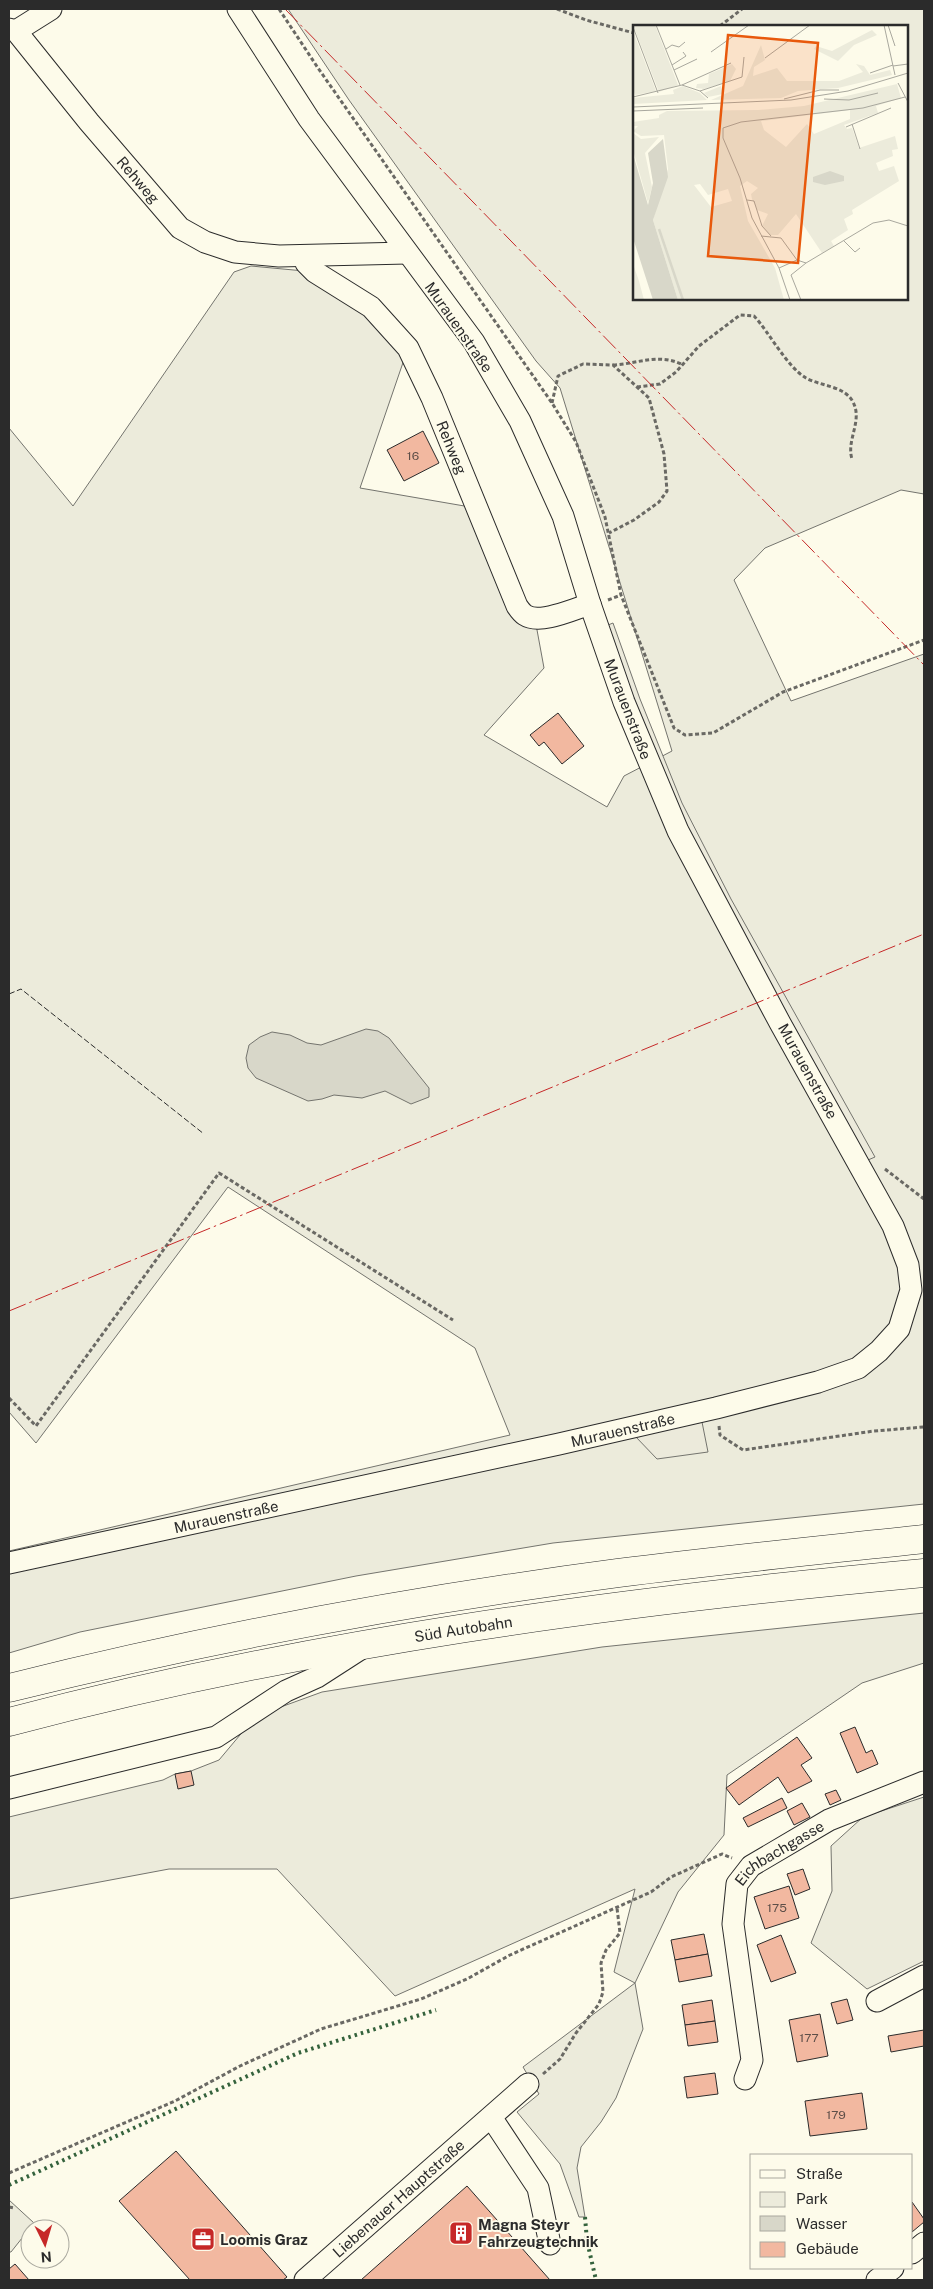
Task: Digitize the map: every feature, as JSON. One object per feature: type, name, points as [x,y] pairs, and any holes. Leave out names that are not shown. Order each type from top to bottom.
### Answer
[{"type":"highway","name":"Süd Autobahn","points":[[9,1688],[210,1641],[364,1612],[617,1573],[924,1540]]},
{"type":"highway","name":"Süd Autobahn","points":[[9,1722],[220,1673],[370,1643],[558,1614],[799,1584],[924,1573]]},
{"type":"street","name":"Rehweg","points":[[51,9],[12,30],[180,228],[205,242],[235,252],[278,256],[407,253]]},
{"type":"street","name":"Murauenstraße","points":[[9,1563],[716,1408],[818,1382],[858,1368],[879,1350],[899,1329],[911,1290],[908,1265],[893,1226],[780,1022],[678,831],[624,702],[590,604],[563,516],[520,421],[474,342],[309,119],[238,9]]},
{"type":"street","name":"Rehweg","points":[[304,256],[306,262],[315,272],[371,307],[408,348],[432,398],[517,606],[525,615],[535,619],[590,604]]},
{"type":"street","points":[[9,1788],[216,1737],[286,1691],[317,1677],[370,1643]]},
{"type":"street","name":"Eichbachgasse","points":[[745,2079],[752,2060],[733,1924],[737,1884],[751,1866],[829,1820],[924,1782]]},
{"type":"street","points":[[877,2001],[924,1976]]},
{"type":"street","name":"Liebenauer Hauptstraße","points":[[305,2280],[528,2084]]},
{"type":"street","points":[[491,2118],[538,2188],[550,2244]]},
{"type":"street","points":[[913,2251],[924,2243]]},
{"type":"street","points":[[877,2280],[892,2269]]},
{"type":"path","points":[[279,9],[318,68],[552,403],[576,442],[605,517],[621,595],[674,728],[685,735],[713,733],[783,692],[924,640]]},
{"type":"path","points":[[557,9],[586,20],[633,33]]},
{"type":"path","points":[[721,25],[742,9]]},
{"type":"path","points":[[637,387],[660,384],[676,372],[681,364],[699,346],[740,315],[754,316],[777,347],[805,378],[842,391],[853,402],[857,419],[850,452],[852,459]]},
{"type":"path","points":[[552,403],[558,376],[583,364],[613,365],[659,358],[681,364]]},
{"type":"path","points":[[609,533],[634,520],[659,502],[666,492],[664,454],[649,398],[613,365]]},
{"type":"path","points":[[613,608],[610,599],[621,595]]},
{"type":"path","points":[[884,1168],[924,1199]]},
{"type":"path","points":[[9,1398],[36,1426],[219,1174],[453,1320]]},
{"type":"path","points":[[716,1408],[720,1435],[744,1450],[874,1431],[924,1428]]},
{"type":"path","points":[[9,2172],[175,2101],[240,2066],[321,2029],[421,1999],[466,1979],[510,1955],[651,1892],[670,1877],[722,1854],[751,1866]]},
{"type":"path","points":[[528,2084],[560,2059],[576,2033],[599,2004],[603,1992],[601,1963],[606,1950],[620,1933],[617,1908]]},
{"type":"path","points":[[9,2206],[14,2208]]},
{"type":"green space","points":[[288,9],[924,9],[924,494],[901,490],[765,548],[734,580],[791,701],[924,654],[924,1504],[553,1543],[356,1576],[80,1632],[9,1653],[9,1551],[510,1435],[475,1348],[228,1187],[36,1443],[9,1412],[9,428],[73,506],[234,272],[251,266],[315,272],[408,348],[360,488],[476,508],[535,619],[544,668],[484,735],[607,807],[624,776],[672,751],[560,388],[536,361],[349,100]]},
{"type":"green space","points":[[924,1613],[924,1663],[862,1683],[727,1775],[724,1835],[678,1892],[635,1983],[614,1972],[635,1889],[395,1996],[277,1869],[169,1869],[9,1899],[9,1817],[163,1780],[175,1774],[191,1771],[219,1760],[245,1729],[267,1712],[322,1692],[602,1647]]},
{"type":"green space","points":[[924,1797],[924,1961],[867,1989],[811,1943],[832,1891],[831,1846],[863,1817]]},
{"type":"green space","points":[[635,1983],[643,2029],[616,2098],[601,2122],[581,2147],[577,2168],[585,2217],[579,2217],[560,2164],[517,2112],[539,2094],[523,2067]]},
{"type":"green space","points":[[9,2200],[30,2219],[20,2219],[20,2241],[9,2252]]},
{"type":"shaded area","points":[[613,623],[640,699],[682,803],[731,899],[875,1157],[868,1160],[725,902],[676,806],[634,701],[608,625]]},
{"type":"shaded area","points":[[702,1422],[708,1452],[657,1459],[635,1436]]},
{"type":"water","points":[[366,1029],[378,1031],[389,1038],[429,1088],[429,1097],[411,1104],[385,1091],[362,1098],[334,1095],[308,1101],[256,1078],[248,1068],[246,1058],[249,1045],[260,1037],[272,1032],[290,1035],[307,1043],[321,1045]]},
{"type":"building","points":[[423,431],[439,463],[404,481],[387,450]]},
{"type":"building","points":[[558,713],[584,746],[562,764],[544,742],[539,746],[530,735]]},
{"type":"building","points":[[855,1727],[866,1753],[872,1750],[878,1764],[857,1773],[840,1733]]},
{"type":"building","points":[[797,1737],[812,1758],[801,1765],[812,1781],[788,1793],[778,1777],[739,1805],[726,1788]]},
{"type":"building","points":[[191,1771],[194,1785],[178,1789],[175,1774]]},
{"type":"building","points":[[836,1790],[841,1800],[830,1805],[825,1794]]},
{"type":"building","points":[[782,1798],[787,1808],[748,1827],[743,1818]]},
{"type":"building","points":[[802,1803],[810,1817],[794,1825],[787,1811]]},
{"type":"building","points":[[803,1869],[810,1889],[795,1895],[787,1874]]},
{"type":"building","points":[[789,1886],[799,1918],[765,1929],[754,1897]]},
{"type":"building","points":[[704,1934],[708,1954],[675,1960],[671,1940]]},
{"type":"building","points":[[781,1935],[796,1973],[771,1982],[757,1945]]},
{"type":"building","points":[[708,1954],[712,1976],[679,1982],[675,1960]]},
{"type":"building","points":[[847,1999],[853,2020],[837,2024],[831,2003]]},
{"type":"building","points":[[712,2000],[715,2021],[685,2025],[682,2005]]},
{"type":"building","points":[[820,2014],[828,2056],[797,2062],[789,2020]]},
{"type":"building","points":[[715,2021],[718,2042],[688,2046],[685,2025]]},
{"type":"building","points":[[924,2030],[924,2046],[891,2052],[888,2036]]},
{"type":"building","points":[[715,2073],[718,2094],[687,2098],[684,2077]]},
{"type":"building","points":[[862,2093],[867,2129],[810,2136],[805,2101]]},
{"type":"building","name":"Loomis Graz","points":[[176,2151],[287,2277],[283,2280],[190,2280],[119,2201]]},
{"type":"building","name":"Magna Steyr Fahrzeugtechnik","points":[[467,2186],[550,2280],[361,2280]]},
{"type":"building","points":[[913,2203],[924,2219],[924,2222],[913,2231]]},
{"type":"building","points":[[15,2264],[29,2280],[9,2280],[9,2269]]},
{"type":"hedge","points":[[9,2185],[298,2053],[436,2010]]},
{"type":"hedge","points":[[585,2217],[587,2241],[596,2280]]},
{"type":"fence","points":[[9,994],[21,989],[204,1134]]},
{"type":"power","points":[[285,9],[924,665]]},
{"type":"power","points":[[9,1311],[924,934]]},
{"type":"place","name":"Magna Steyr Fahrzeugtechnik","points":[[461,2233]]},
{"type":"place","name":"Loomis Graz","points":[[203,2239]]}]
